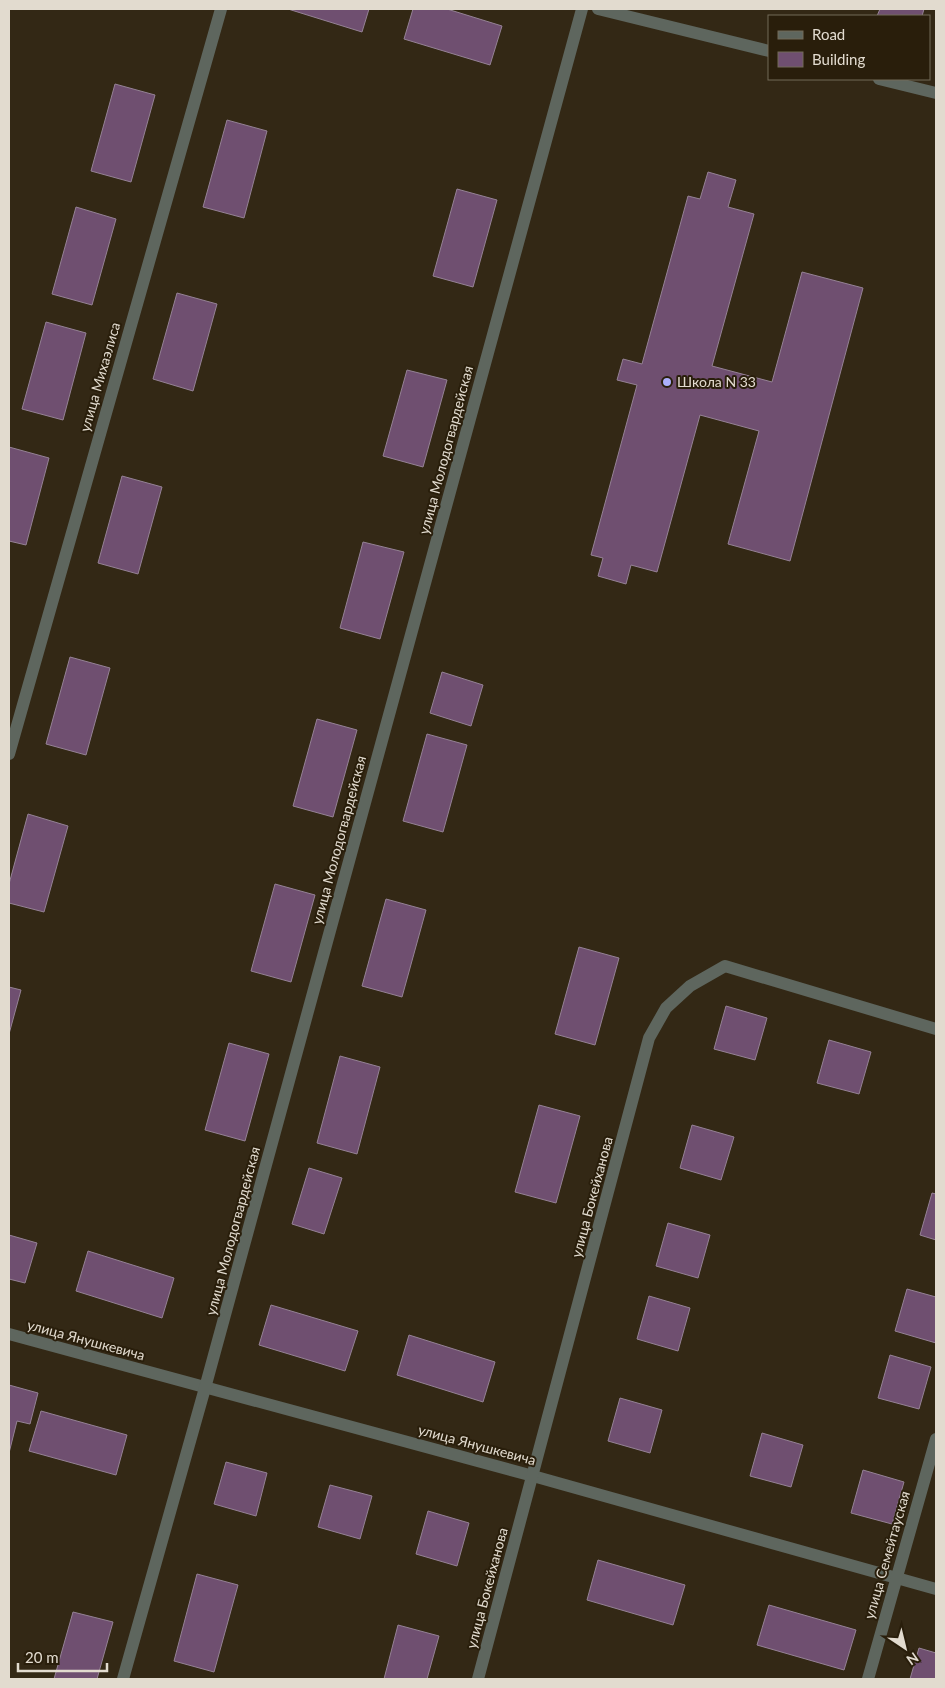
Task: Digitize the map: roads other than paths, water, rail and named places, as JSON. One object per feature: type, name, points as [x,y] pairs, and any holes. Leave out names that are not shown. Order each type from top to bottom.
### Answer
[{"type":"street","name":"улица Михаэлиса","points":[[9,754],[221,9]]},
{"type":"street","name":"улица Молодогвардейская","points":[[123,1679],[205,1388],[582,9]]},
{"type":"street","points":[[598,9],[768,51]]},
{"type":"street","points":[[883,80],[936,93]]},
{"type":"street","name":"улица Бокейханова","points":[[478,1679],[649,1038],[666,1008],[690,986],[725,966],[936,1029]]},
{"type":"street","name":"улица Янушкевича","points":[[9,1334],[533,1476],[936,1589]]},
{"type":"street","name":"улица Семейтауская","points":[[868,1679],[936,1439]]},
{"type":"place","name":"Школа N 33","points":[[667,382]]}]
